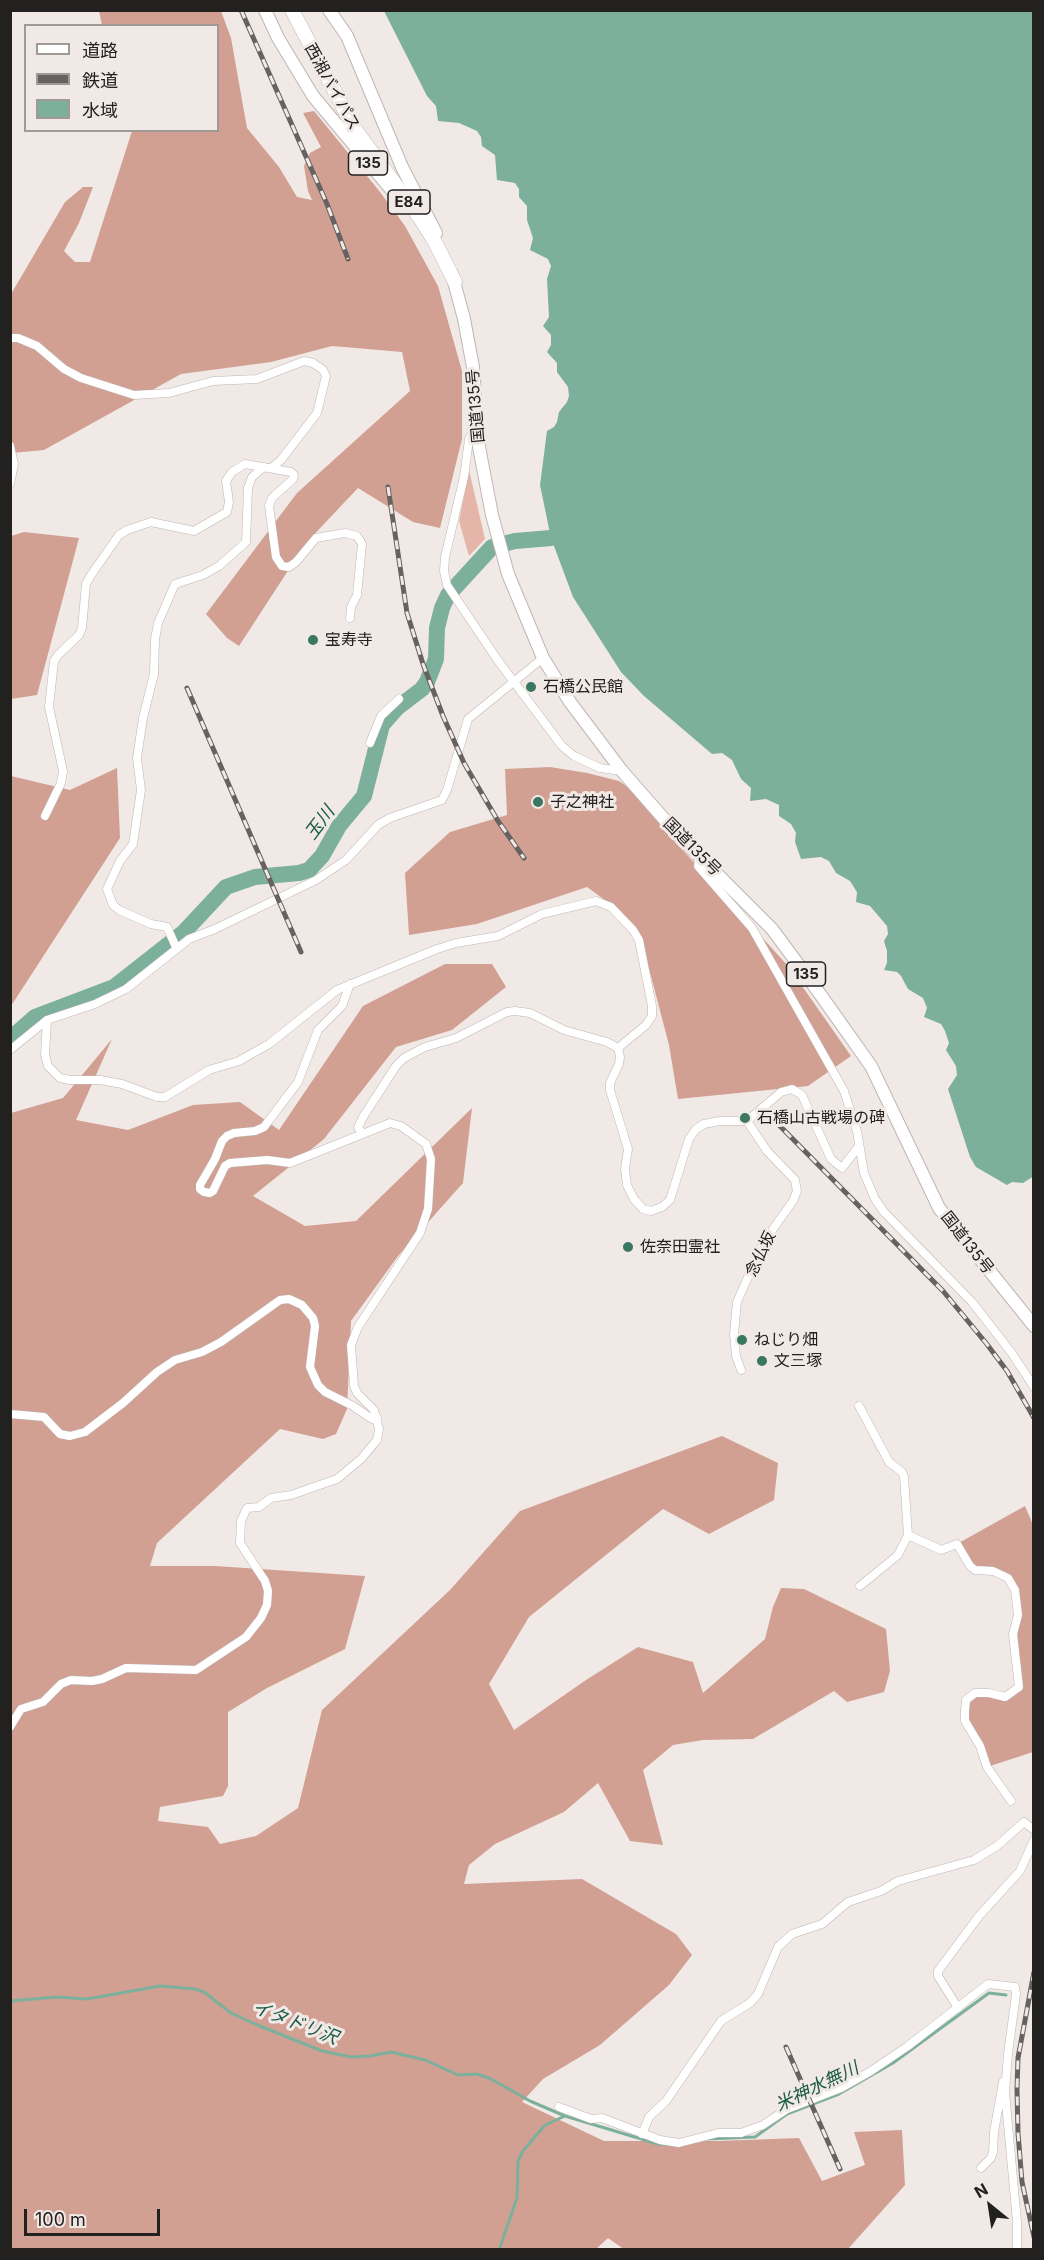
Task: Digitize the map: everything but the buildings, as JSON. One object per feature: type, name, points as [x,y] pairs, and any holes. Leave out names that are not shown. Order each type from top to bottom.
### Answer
[{"type":"highway","name":"国道135号","points":[[265,10],[278,38],[313,96],[405,207],[428,241],[464,319]]},
{"type":"highway","name":"西湘バイパス","points":[[286,10],[304,51],[376,171]]},
{"type":"highway","name":"西湘バイパス","points":[[292,10],[351,130],[420,218],[455,282]]},
{"type":"highway","name":"国道135号","points":[[329,10],[347,36],[402,167],[446,255],[455,282],[473,367],[482,469],[495,529],[503,559],[527,624],[541,654],[570,702],[622,771],[700,856],[772,929],[855,1041],[883,1089],[939,1208],[1034,1326]]},
{"type":"street","points":[[10,338],[18,338],[37,346],[64,369],[81,378],[134,395],[169,393],[213,381],[257,379],[304,361],[313,363],[323,370],[326,376],[317,413],[281,460],[252,477],[248,488],[246,542],[242,548],[203,575],[176,584],[158,623],[154,674],[143,718],[137,758],[141,790],[133,844],[120,861],[107,889],[113,905],[119,910],[151,924],[167,927],[176,947]]},
{"type":"street","points":[[478,426],[472,431],[464,477],[445,557],[444,571],[447,585],[514,682],[567,751],[600,768],[622,771]]},
{"type":"street","points":[[10,446],[14,464],[10,484]]},
{"type":"street","points":[[45,816],[62,783],[63,771],[49,707],[54,661],[79,635],[82,628],[86,584],[120,535],[133,527],[151,522],[194,531],[224,516],[229,507],[226,488],[228,476],[245,464],[291,472],[294,476],[291,482],[272,498],[269,506],[276,558],[282,566],[293,565],[313,541],[320,537],[354,534],[361,542],[357,595],[351,606],[350,618]]},
{"type":"street","points":[[10,1050],[47,1020],[95,1004],[126,989],[176,947],[189,939],[316,880],[346,860],[378,825],[390,818],[442,800],[468,719],[514,682],[541,654]]},
{"type":"street","points":[[370,743],[381,716],[399,699]]},
{"type":"street","points":[[700,856],[698,866],[752,928],[844,1091],[851,1111],[868,1185],[879,1206],[972,1302],[1011,1352],[1034,1387]]},
{"type":"street","points":[[47,1020],[45,1055],[48,1066],[60,1078],[100,1080],[122,1084],[157,1097],[165,1097],[209,1070],[239,1061],[269,1044],[337,990],[350,984],[437,949],[498,936],[542,914],[596,901],[611,908],[633,930],[639,940],[652,1006],[651,1016],[646,1025],[618,1048]]},
{"type":"street","points":[[10,1727],[21,1709],[43,1702],[61,1684],[71,1680],[102,1679],[126,1668],[196,1670],[246,1637],[261,1618],[267,1605],[268,1591],[265,1581],[240,1543],[242,1521],[247,1508],[259,1507],[271,1498],[291,1495],[337,1479],[377,1440],[379,1430],[374,1410],[357,1393],[354,1386],[351,1345],[358,1327],[420,1233],[428,1209],[431,1154],[426,1144],[401,1126],[390,1123],[290,1163],[267,1160],[230,1163],[213,1191],[207,1193],[200,1189],[201,1181],[227,1136],[264,1127],[298,1082],[318,1030],[342,1006],[350,984]]},
{"type":"street","points":[[362,1133],[358,1127],[363,1116],[396,1066],[404,1058],[425,1047],[456,1038],[507,1012],[530,1013],[564,1030],[607,1042],[618,1048],[620,1057],[610,1083],[610,1090],[628,1149],[625,1169],[627,1185],[634,1199],[643,1209],[651,1211],[662,1207],[670,1200],[689,1139],[696,1129],[704,1124],[720,1121],[747,1121],[781,1092],[792,1089],[802,1095],[831,1159],[842,1168],[859,1146]]},
{"type":"street","name":"念仏坂","points":[[741,1371],[736,1356],[734,1334],[737,1302],[763,1243],[793,1201],[797,1191],[795,1180],[767,1151],[747,1121]]},
{"type":"street","points":[[10,1414],[44,1417],[60,1434],[70,1436],[85,1432],[123,1403],[157,1372],[176,1360],[221,1342],[280,1300],[289,1299],[302,1305],[314,1318],[310,1367],[318,1385],[325,1392],[353,1406],[372,1419],[377,1418]]},
{"type":"street","points":[[859,1406],[889,1462],[902,1472],[904,1477],[908,1535],[898,1555],[860,1586]]},
{"type":"street","points":[[908,1535],[941,1550],[957,1544],[970,1566],[975,1570],[993,1571],[1008,1578],[1016,1590],[1018,1615],[1013,1634],[1020,1687],[1005,1697],[989,1692],[975,1693],[966,1700],[965,1711],[965,1721],[980,1746],[987,1767],[1011,1801]]},
{"type":"street","points":[[642,2134],[649,2117],[666,2101],[721,2022],[750,2003],[758,1994],[778,1947],[785,1939],[792,1934],[822,1924],[848,1902],[881,1892],[898,1881],[974,1860],[984,1855],[1024,1822],[1034,1830]]},
{"type":"street","points":[[958,2008],[938,1976],[938,1971],[979,1916],[1020,1872],[1034,1840]]},
{"type":"street","points":[[559,2107],[591,2119],[602,2118],[660,2140],[679,2143],[718,2133],[741,2133],[763,2125],[787,2109],[841,2088],[871,2071],[988,1984],[1015,1987],[1017,1994],[1006,2076],[1017,2250]]},
{"type":"street","points":[[981,2168],[991,2158],[993,2152],[1001,2088],[1006,2076]]},
{"type":"shaded area","points":[[99,11],[221,11],[231,38],[247,128],[279,167],[297,197],[312,200],[308,191],[304,166],[310,153],[321,147],[303,113],[314,111],[405,226],[438,286],[462,371],[462,439],[440,528],[413,522],[358,488],[306,543],[239,646],[227,638],[206,614],[297,493],[410,391],[402,352],[332,346],[271,362],[181,374],[44,450],[11,453],[11,294],[65,202],[83,187],[93,187],[79,223],[64,251],[75,262],[90,262],[132,132],[219,132],[219,24],[102,24]]},
{"type":"shaded area","points":[[469,470],[485,539],[469,556],[459,521]]},
{"type":"shaded area","points":[[24,532],[79,538],[37,695],[11,699],[11,536]]},
{"type":"shaded area","points":[[550,767],[619,781],[639,795],[669,835],[788,966],[851,1056],[808,1086],[678,1099],[669,1045],[646,957],[626,922],[613,906],[587,887],[477,924],[409,935],[405,873],[450,832],[507,815],[505,769]]},
{"type":"shaded area","points":[[117,768],[120,838],[11,1006],[11,776],[70,790]]},
{"type":"shaded area","points":[[445,964],[492,964],[506,987],[452,1030],[396,1047],[324,1139],[253,1196],[305,1226],[356,1221],[472,1108],[463,1183],[398,1256],[351,1321],[347,1409],[336,1434],[323,1439],[280,1429],[157,1543],[150,1566],[215,1566],[365,1576],[345,1649],[267,1688],[228,1712],[228,1786],[223,1796],[160,1807],[158,1821],[208,1827],[220,1844],[256,1836],[298,1808],[322,1710],[450,1590],[520,1511],[722,1436],[778,1463],[774,1500],[709,1534],[663,1509],[529,1617],[489,1684],[514,1730],[638,1647],[693,1662],[703,1693],[765,1639],[773,1607],[781,1588],[804,1589],[886,1629],[890,1671],[884,1692],[847,1702],[834,1691],[753,1739],[703,1740],[673,1745],[643,1770],[663,1845],[630,1841],[598,1783],[564,1812],[495,1844],[469,1865],[464,1884],[582,1879],[676,1934],[692,1955],[669,1985],[600,2045],[543,2079],[522,2102],[604,2141],[799,2138],[822,2181],[865,2165],[854,2132],[902,2130],[905,2185],[848,2249],[625,2250],[608,2238],[595,2250],[11,2250],[11,1113],[63,1098],[112,1039],[76,1120],[128,1130],[193,1105],[240,1102],[279,1130],[363,1006]]},
{"type":"shaded area","points":[[1025,1506],[1033,1525],[1033,1752],[987,1767],[965,1721],[970,1696],[998,1696],[1019,1687],[1015,1658],[1018,1615],[1008,1578],[975,1570],[957,1544]]},
{"type":"water","points":[[384,11],[1033,11],[1034,1176],[1023,1183],[1012,1182],[1007,1185],[976,1167],[970,1157],[948,1089],[957,1075],[956,1066],[946,1050],[949,1043],[945,1031],[941,1024],[924,1017],[927,1008],[923,998],[908,989],[897,972],[884,970],[887,963],[884,941],[888,934],[887,926],[870,906],[856,902],[857,892],[850,881],[836,873],[829,861],[821,857],[801,859],[795,842],[796,833],[791,824],[779,816],[779,805],[766,799],[750,801],[751,788],[741,779],[732,760],[722,753],[712,754],[644,696],[621,672],[573,597],[551,538],[540,485],[547,431],[554,427],[559,412],[569,396],[568,387],[557,372],[557,363],[547,352],[551,345],[551,335],[543,326],[549,317],[547,279],[551,266],[548,259],[530,250],[533,238],[527,220],[527,206],[519,197],[519,189],[515,183],[497,180],[495,155],[482,146],[481,137],[477,131],[459,123],[438,121],[436,106],[427,96]]},
{"type":"waterway","name":"玉川","points":[[10,1039],[35,1017],[114,987],[184,932],[226,887],[255,877],[309,870],[322,856],[339,826],[364,796],[382,725],[397,708],[422,689],[427,682],[436,659],[437,628],[448,595],[492,547],[515,541],[551,538]]},
{"type":"waterway","name":"イタドリ沢","points":[[10,2001],[57,1997],[87,1999],[160,1986],[195,1989],[204,1992],[231,2013],[322,2051],[351,2057],[391,2052],[425,2060],[458,2075],[477,2074],[491,2079],[530,2101],[565,2116],[658,2144],[677,2145]]},
{"type":"waterway","name":"米神水無川","points":[[707,2139],[755,2137],[787,2114],[839,2094],[893,2063],[989,1993],[1006,1995]]},
{"type":"waterway","name":"米神水無川","points":[[499,2250],[517,2198],[518,2161],[523,2151],[545,2125],[565,2116]]},
{"type":"railway","points":[[241,10],[327,204],[348,259]]},
{"type":"railway","points":[[388,487],[407,613],[423,664],[464,763],[498,821],[524,858]]},
{"type":"railway","points":[[187,688],[301,952]]},
{"type":"railway","points":[[772,1118],[943,1291],[1007,1371],[1034,1418]]},
{"type":"railway","points":[[1034,1972],[1018,2058],[1017,2089],[1022,2182],[1034,2237]]},
{"type":"railway","points":[[786,2047],[840,2169]]},
{"type":"place","name":"宝寿寺","points":[[313,640]]},
{"type":"place","name":"石橋公民館","points":[[531,687]]},
{"type":"place","name":"子之神社","points":[[538,802]]},
{"type":"place","name":"石橋山古戦場の碑","points":[[745,1118]]},
{"type":"place","name":"佐奈田霊社","points":[[628,1247]]},
{"type":"place","name":"ねじり畑","points":[[742,1340]]},
{"type":"place","name":"文三塚","points":[[762,1361]]}]
